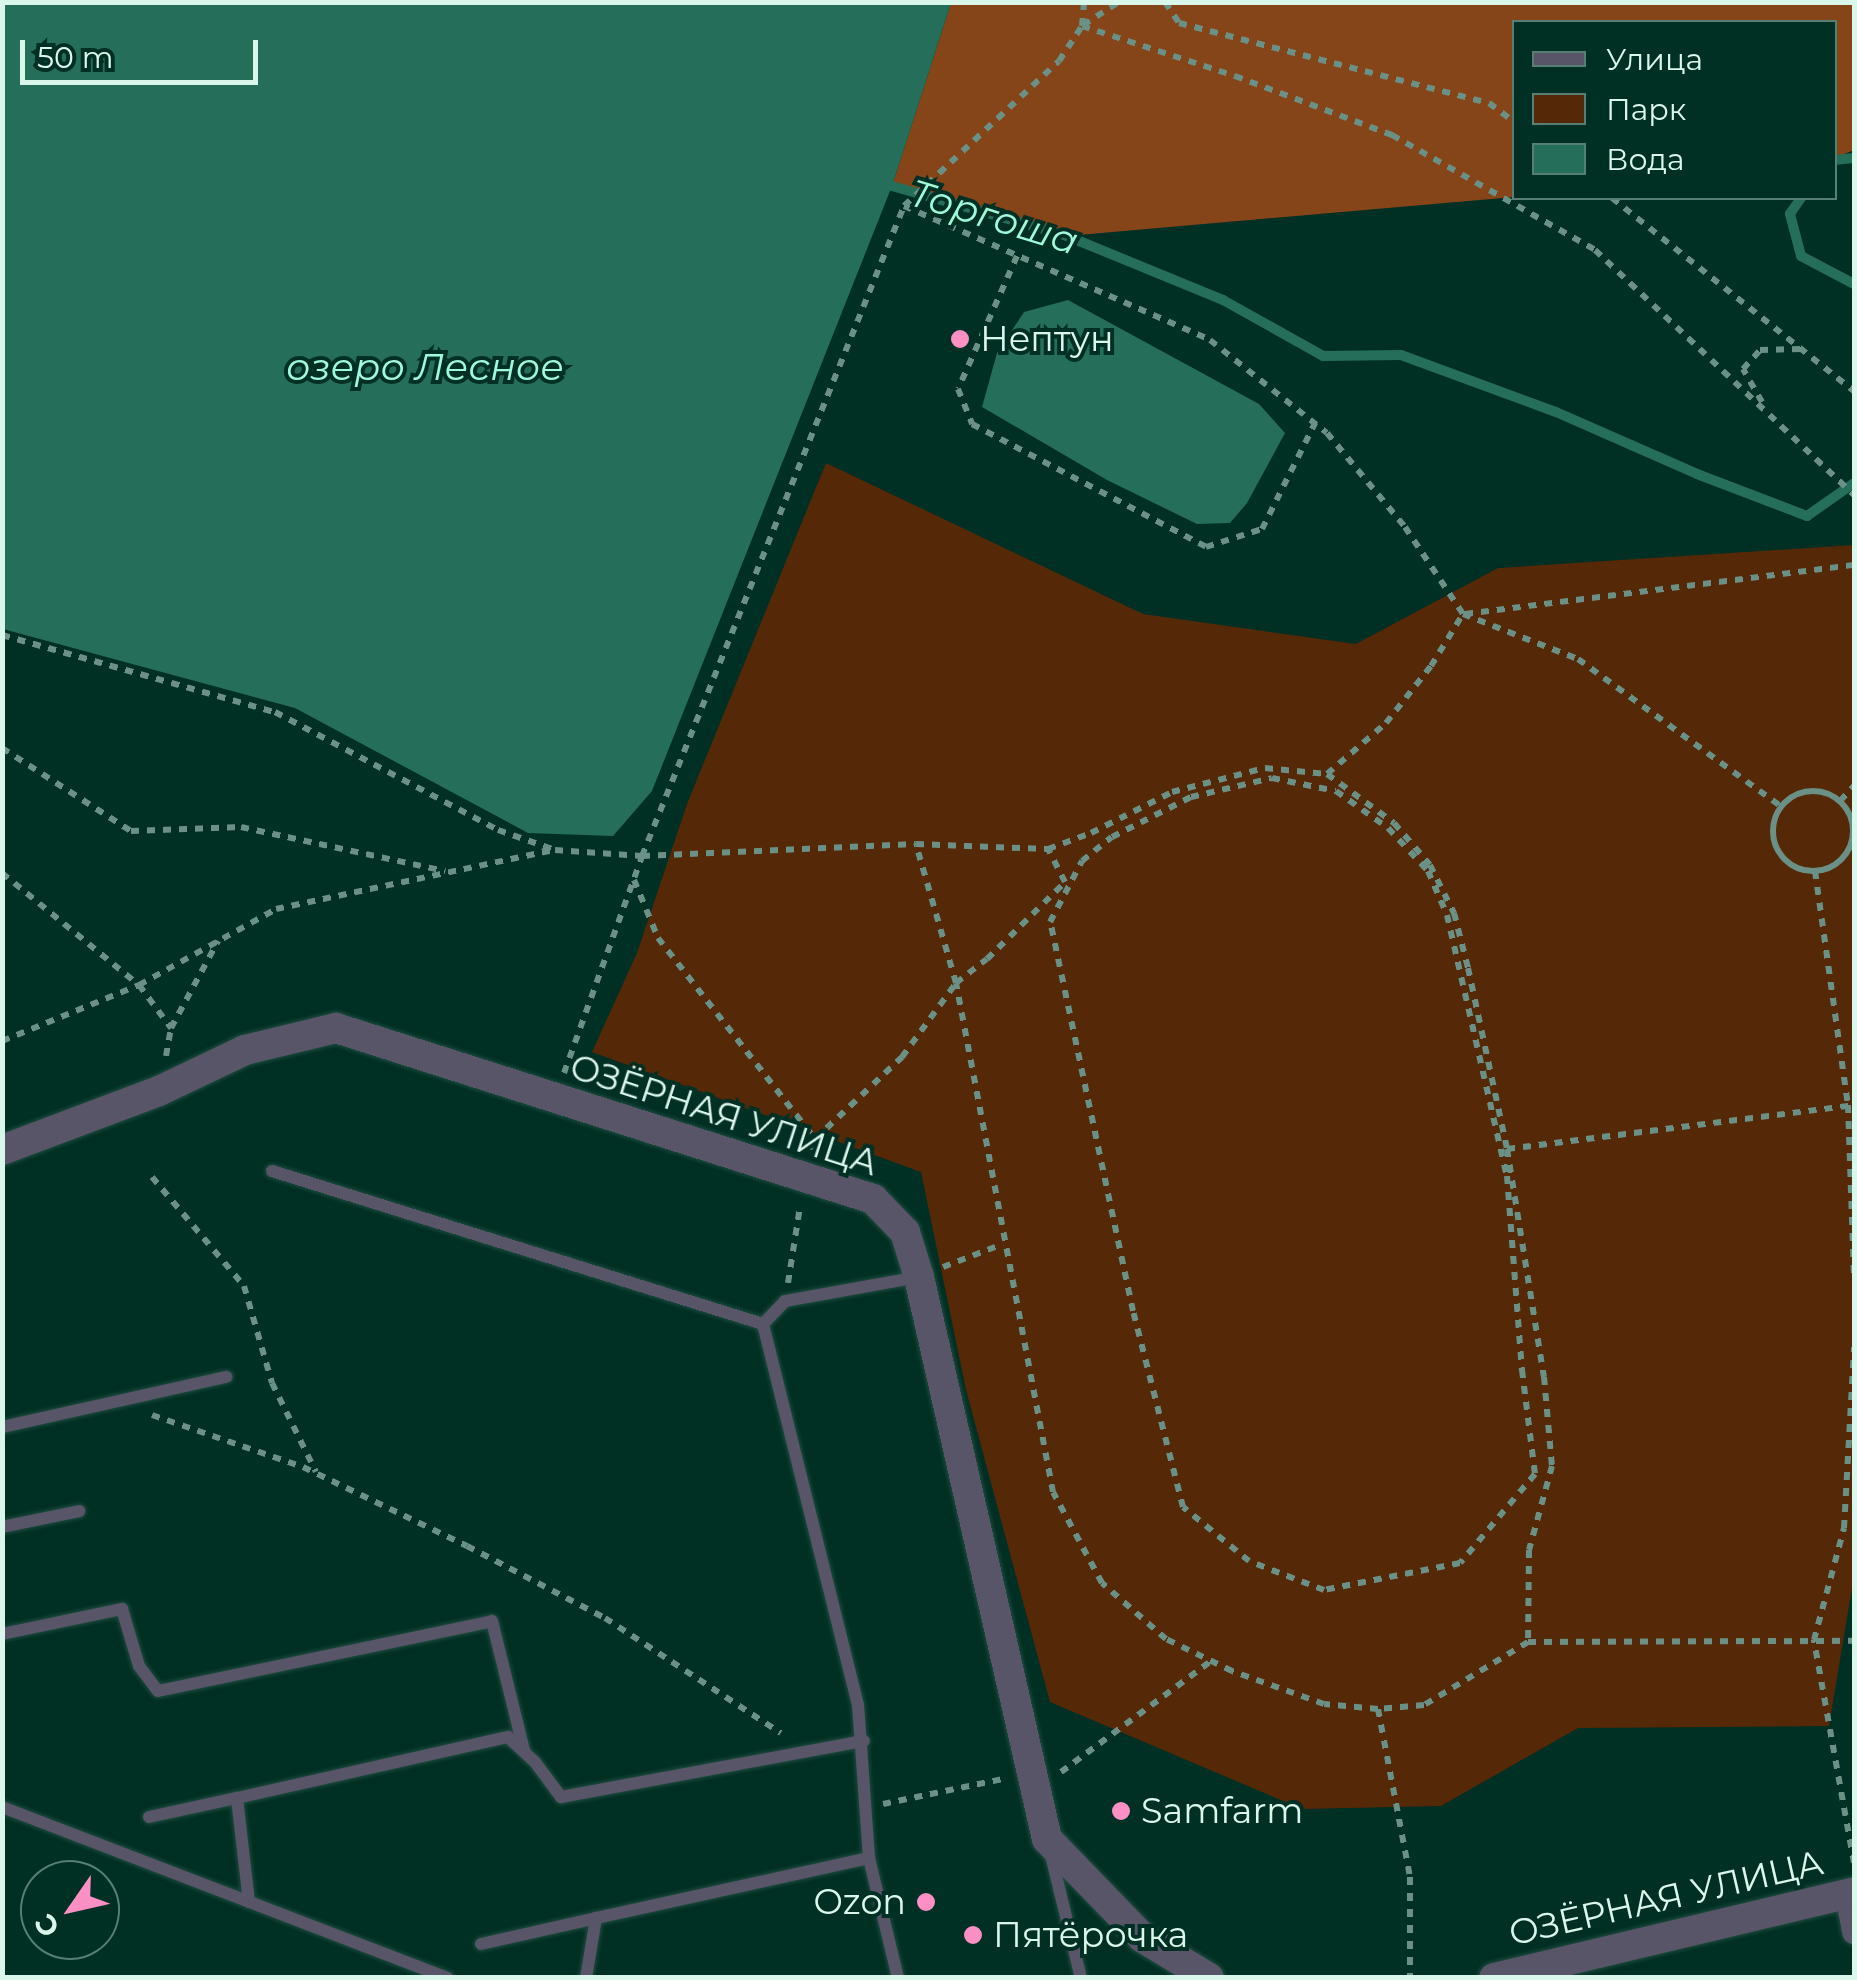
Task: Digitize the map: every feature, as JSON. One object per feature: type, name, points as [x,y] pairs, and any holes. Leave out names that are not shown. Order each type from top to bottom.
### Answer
[{"type":"street","name":"ОЗЁРНАЯ УЛИЦА","points":[[2,1150],[160,1092],[245,1050],[336,1028],[873,1199],[905,1232],[919,1276],[1047,1839]]},
{"type":"street","points":[[1047,1839],[1143,1938],[1209,1978]]},
{"type":"street","name":"ОЗЁРНАЯ УЛИЦА","points":[[1494,1978],[1850,1893]]},
{"type":"street","points":[[1850,1893],[1854,1931]]},
{"type":"lane","points":[[272,1172],[763,1324]]},
{"type":"lane","points":[[763,1324],[785,1301],[919,1276]]},
{"type":"lane","points":[[763,1324],[864,1741],[869,1858],[898,1978]]},
{"type":"lane","points":[[2,1427],[226,1377]]},
{"type":"lane","points":[[2,1527],[78,1511]]},
{"type":"lane","points":[[2,1634],[122,1609],[139,1666],[158,1691],[492,1621],[524,1752]]},
{"type":"lane","points":[[149,1817],[508,1737],[560,1797],[811,1754],[864,1741]]},
{"type":"lane","points":[[236,1798],[249,1902]]},
{"type":"lane","points":[[2,1807],[447,1978]]},
{"type":"lane","points":[[1047,1839],[1081,1978]]},
{"type":"lane","points":[[480,1944],[869,1858]]},
{"type":"lane","points":[[586,1978],[596,1918]]},
{"type":"path","points":[[1082,26],[1084,2]]},
{"type":"path","points":[[555,1098],[642,856],[904,206],[1058,61],[1082,26],[1119,2]]},
{"type":"path","points":[[1165,2],[1180,23],[1490,102],[1512,120]]},
{"type":"path","points":[[1082,26],[1392,134],[1595,250],[1854,495]]},
{"type":"path","points":[[1615,200],[1854,392]]},
{"type":"path","points":[[904,206],[1210,340],[1314,423],[1405,527],[1464,614],[1578,659],[1780,806]]},
{"type":"path","points":[[1018,256],[958,389],[972,424],[1206,546],[1262,529],[1314,423]]},
{"type":"path","points":[[1768,412],[1743,369],[1760,350],[1804,349]]},
{"type":"path","points":[[1464,614],[1854,566]]},
{"type":"path","points":[[1327,774],[1386,723],[1431,666],[1464,614]]},
{"type":"path","points":[[2,646],[4,635],[275,712],[498,830],[556,850],[642,856],[916,844],[1048,849],[1092,834],[1172,792],[1265,768],[1327,774],[1394,823],[1430,865],[1454,913],[1506,1150],[1544,1377],[1552,1466],[1529,1550],[1528,1642]]},
{"type":"path","points":[[2,748],[131,831],[241,828],[451,872]]},
{"type":"path","points":[[1272,778],[1336,790],[1388,828],[1428,871],[1462,971],[1507,1176],[1522,1370],[1535,1474],[1460,1563],[1324,1590],[1249,1560],[1183,1507],[1133,1311],[1050,922],[1082,861],[1112,837],[1190,797],[1272,778]]},
{"type":"path","points":[[1840,801],[1854,786]]},
{"type":"path","points":[[1803,791],[1829,794],[1840,801],[1853,824],[1848,850],[1829,868],[1802,870],[1781,856],[1772,831],[1780,806],[1803,791]]},
{"type":"path","points":[[916,844],[956,983],[1053,1492],[1102,1583],[1166,1639],[1211,1661],[1324,1704],[1378,1709],[1424,1705],[1528,1642],[1854,1641]]},
{"type":"path","points":[[785,1301],[805,1176],[815,1140],[902,1057],[956,983],[987,959],[1065,882],[1048,849]]},
{"type":"path","points":[[2,1041],[139,985],[276,908],[556,850]]},
{"type":"path","points":[[1816,871],[1851,1105],[1854,1274]]},
{"type":"path","points":[[2,874],[139,985],[170,1028]]},
{"type":"path","points":[[634,880],[658,938],[815,1140]]},
{"type":"path","points":[[160,1092],[170,1028],[218,940]]},
{"type":"path","points":[[1506,1150],[1851,1105]]},
{"type":"path","points":[[152,1177],[244,1286],[272,1383],[317,1474]]},
{"type":"path","points":[[919,1276],[1003,1244]]},
{"type":"path","points":[[1854,1347],[1844,1528],[1814,1640],[1854,1865]]},
{"type":"path","points":[[116,1403],[317,1474],[606,1618],[811,1754]]},
{"type":"path","points":[[1061,1772],[1211,1661]]},
{"type":"path","points":[[1378,1709],[1410,1877],[1410,1978]]},
{"type":"path","points":[[867,1807],[1004,1778]]},
{"type":"green space","points":[[826,463],[1143,614],[1356,644],[1498,568],[1854,545],[1854,1576],[1829,1726],[1578,1728],[1441,1806],[1302,1809],[1050,1702],[966,1390],[921,1172],[592,1052],[637,953],[687,804]]},
{"type":"shaded area","points":[[951,3],[1854,3],[1854,150],[1837,157],[1837,20],[1512,20],[1512,197],[1067,236],[892,186]]},
{"type":"water","name":"озеро Лесное","points":[[2,3],[951,3],[892,186],[652,791],[613,836],[528,833],[295,708],[3,629]]},
{"type":"water","points":[[1068,300],[1259,404],[1285,433],[1247,503],[1230,523],[1197,524],[1107,480],[982,407],[997,353],[1024,312]]},
{"type":"waterway","name":"Торгоша","points":[[1837,160],[1854,158]]},
{"type":"waterway","name":"Торгоша","points":[[892,186],[1067,236],[1223,300],[1323,356],[1401,355],[1556,412],[1697,474],[1807,516],[1854,483]]},
{"type":"waterway","name":"Торгоша","points":[[1800,200],[1790,214],[1801,256],[1854,284]]},
{"type":"place","name":"Нептун","points":[[960,339]]},
{"type":"place","name":"Samfarm","points":[[1121,1811]]},
{"type":"place","name":"Ozon","points":[[926,1902]]},
{"type":"place","name":"Пятёрочка","points":[[973,1935]]}]
